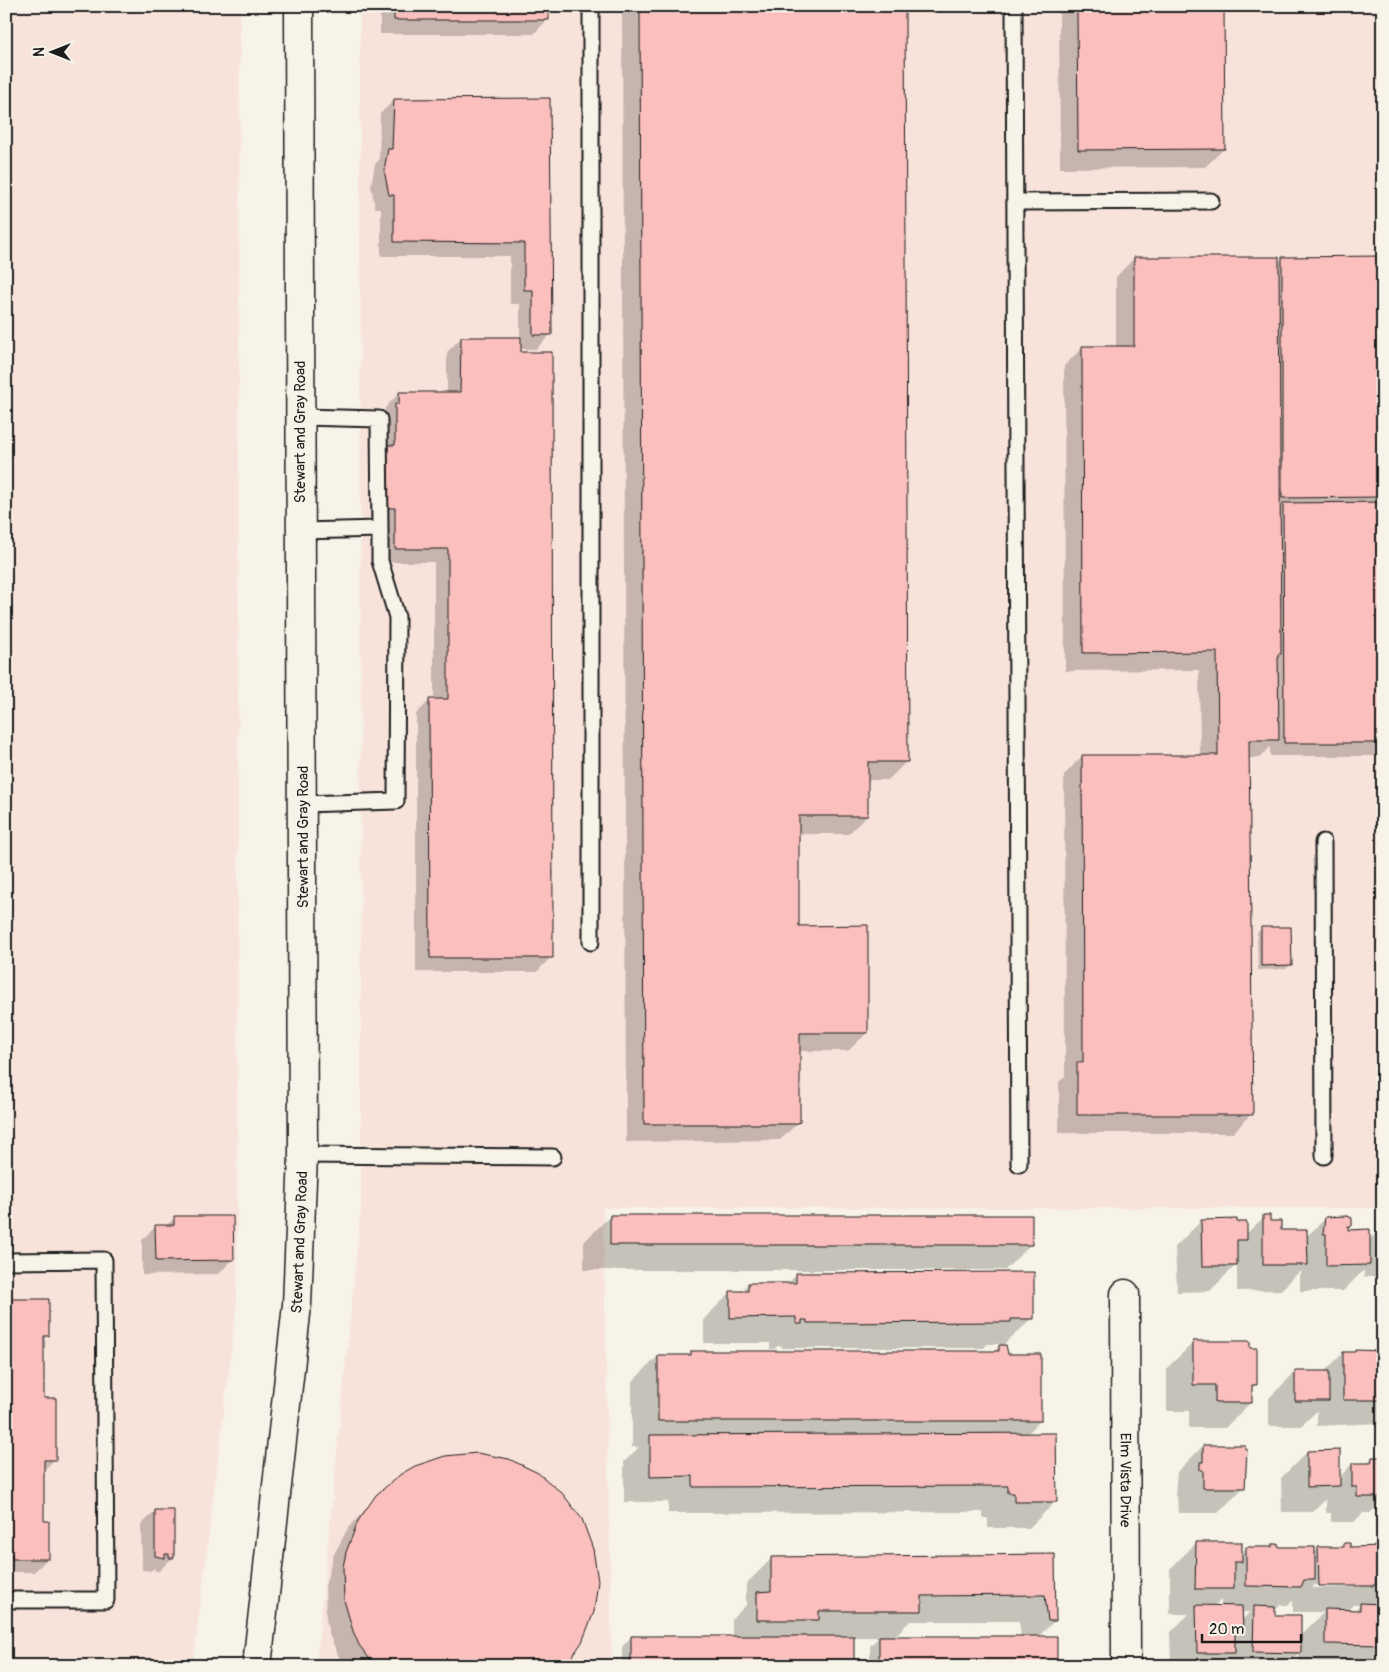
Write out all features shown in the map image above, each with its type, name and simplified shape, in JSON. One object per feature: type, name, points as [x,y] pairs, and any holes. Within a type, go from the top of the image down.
[{"type":"main road","name":"Stewart and Gray Road","points":[[257,1666],[297,1305],[303,1155],[299,6]]},
{"type":"main road","name":"Elm Vista Drive","points":[[1124,1294],[1126,1666]]},
{"type":"lane","points":[[590,6],[592,942]]},
{"type":"lane","points":[[1014,6],[1019,1164]]},
{"type":"lane","points":[[1015,202],[1211,201]]},
{"type":"lane","points":[[301,417],[379,419],[380,561],[397,617],[396,801],[303,804]]},
{"type":"lane","points":[[301,530],[380,529]]},
{"type":"lane","points":[[1323,842],[1324,1156]]},
{"type":"lane","points":[[303,1155],[553,1157]]},
{"type":"lane","points":[[6,1261],[104,1260],[106,1600],[6,1600]]},
{"type":"shaded area","points":[[6,6],[240,6],[237,1303],[193,1665],[6,1665]]},
{"type":"shaded area","points":[[360,6],[1383,6],[1383,1208],[603,1208],[612,1666],[316,1666],[361,1208]]},
{"type":"building","points":[[394,6],[549,6],[549,20],[394,20]]},
{"type":"building","points":[[640,6],[905,6],[908,762],[868,762],[868,816],[799,816],[799,926],[868,925],[868,1033],[800,1033],[800,1122],[794,1124],[644,1124]]},
{"type":"building","points":[[1077,6],[1224,6],[1225,149],[1078,150]]},
{"type":"building","points":[[550,98],[552,335],[533,335],[533,290],[524,290],[524,243],[394,242],[394,195],[389,195],[384,170],[388,149],[392,149],[394,99]]},
{"type":"building","points":[[1383,256],[1383,497],[1282,498],[1282,257]]},
{"type":"building","points":[[1134,257],[1279,257],[1281,654],[1278,654],[1279,740],[1249,740],[1253,1115],[1077,1115],[1077,1062],[1083,1062],[1082,755],[1218,755],[1217,652],[1083,653],[1082,346],[1134,346]]},
{"type":"building","points":[[461,337],[521,337],[521,352],[552,352],[553,958],[430,958],[429,699],[448,699],[448,549],[395,549],[395,508],[384,508],[384,445],[395,445],[395,404],[399,404],[399,392],[460,392]]},
{"type":"building","points":[[1383,502],[1383,743],[1284,743],[1283,503]]},
{"type":"building","points":[[1261,927],[1291,927],[1292,965],[1261,966]]},
{"type":"building","points":[[610,1215],[1032,1215],[1032,1245],[610,1245]]},
{"type":"building","points":[[1263,1215],[1270,1215],[1270,1221],[1281,1221],[1281,1230],[1307,1230],[1308,1265],[1263,1265]]},
{"type":"building","points":[[174,1216],[233,1216],[234,1260],[156,1261],[155,1225],[174,1225]]},
{"type":"building","points":[[1347,1216],[1352,1218],[1352,1226],[1348,1226],[1348,1230],[1370,1229],[1370,1265],[1326,1266],[1326,1234],[1323,1234],[1325,1217]]},
{"type":"building","points":[[1237,1219],[1237,1222],[1247,1222],[1247,1240],[1237,1240],[1237,1266],[1202,1266],[1201,1220]]},
{"type":"building","points":[[1034,1272],[1034,1319],[1011,1319],[1011,1322],[807,1323],[807,1320],[802,1320],[802,1324],[796,1324],[796,1317],[730,1318],[730,1291],[748,1291],[748,1283],[796,1283],[796,1273]]},
{"type":"building","points":[[11,1299],[49,1299],[49,1336],[44,1336],[44,1398],[56,1398],[56,1460],[44,1460],[44,1521],[49,1521],[49,1559],[12,1559],[12,1555],[6,1555],[6,1303],[11,1303]]},
{"type":"building","points":[[1193,1341],[1250,1341],[1250,1348],[1257,1348],[1257,1385],[1252,1385],[1252,1403],[1215,1403],[1215,1385],[1193,1385]]},
{"type":"building","points":[[999,1345],[1006,1345],[1008,1354],[1041,1354],[1041,1421],[658,1421],[658,1355],[691,1355],[691,1351],[999,1351]]},
{"type":"building","points":[[1355,1350],[1383,1351],[1383,1400],[1343,1400],[1343,1352],[1355,1352]]},
{"type":"building","points":[[1295,1371],[1329,1371],[1329,1401],[1295,1401]]},
{"type":"building","points":[[1056,1433],[1057,1502],[1014,1502],[1014,1493],[1008,1493],[1008,1486],[693,1487],[693,1476],[650,1477],[650,1435]]},
{"type":"building","points":[[1203,1445],[1245,1445],[1245,1449],[1247,1449],[1245,1488],[1203,1488],[1203,1470],[1200,1470],[1200,1462],[1203,1462]]},
{"type":"building","points":[[1340,1450],[1340,1486],[1307,1487],[1307,1451]]},
{"type":"building","points":[[477,1453],[509,1459],[538,1473],[562,1493],[582,1519],[593,1549],[598,1581],[594,1612],[582,1642],[566,1666],[375,1666],[359,1645],[344,1600],[343,1567],[346,1552],[358,1521],[376,1495],[401,1474],[415,1466],[445,1456]]},
{"type":"building","points":[[1372,1457],[1383,1457],[1381,1497],[1357,1497],[1357,1487],[1352,1487],[1352,1463],[1371,1463]]},
{"type":"building","points":[[155,1510],[174,1510],[174,1558],[169,1558],[169,1554],[165,1554],[165,1558],[155,1556]]},
{"type":"building","points":[[1196,1542],[1242,1542],[1242,1562],[1234,1562],[1234,1589],[1195,1589]]},
{"type":"building","points":[[1344,1543],[1350,1543],[1350,1547],[1383,1546],[1383,1579],[1376,1579],[1376,1584],[1372,1586],[1319,1586],[1318,1547],[1344,1547]]},
{"type":"building","points":[[1272,1544],[1278,1544],[1278,1547],[1315,1547],[1315,1580],[1304,1580],[1301,1587],[1246,1586],[1246,1547],[1272,1547]]},
{"type":"building","points":[[1055,1554],[1056,1621],[1048,1621],[1045,1595],[922,1596],[922,1611],[819,1611],[819,1620],[757,1620],[757,1592],[771,1591],[771,1557]]},
{"type":"building","points":[[1360,1603],[1383,1604],[1383,1645],[1325,1644],[1325,1609],[1360,1610]]},
{"type":"building","points":[[1196,1605],[1242,1606],[1243,1628],[1235,1628],[1235,1653],[1197,1653]]},
{"type":"building","points":[[1254,1606],[1275,1607],[1275,1615],[1301,1615],[1301,1653],[1253,1652]]},
{"type":"building","points":[[631,1636],[854,1636],[854,1666],[631,1666]]},
{"type":"building","points":[[879,1636],[1057,1636],[1057,1666],[879,1666]]}]
